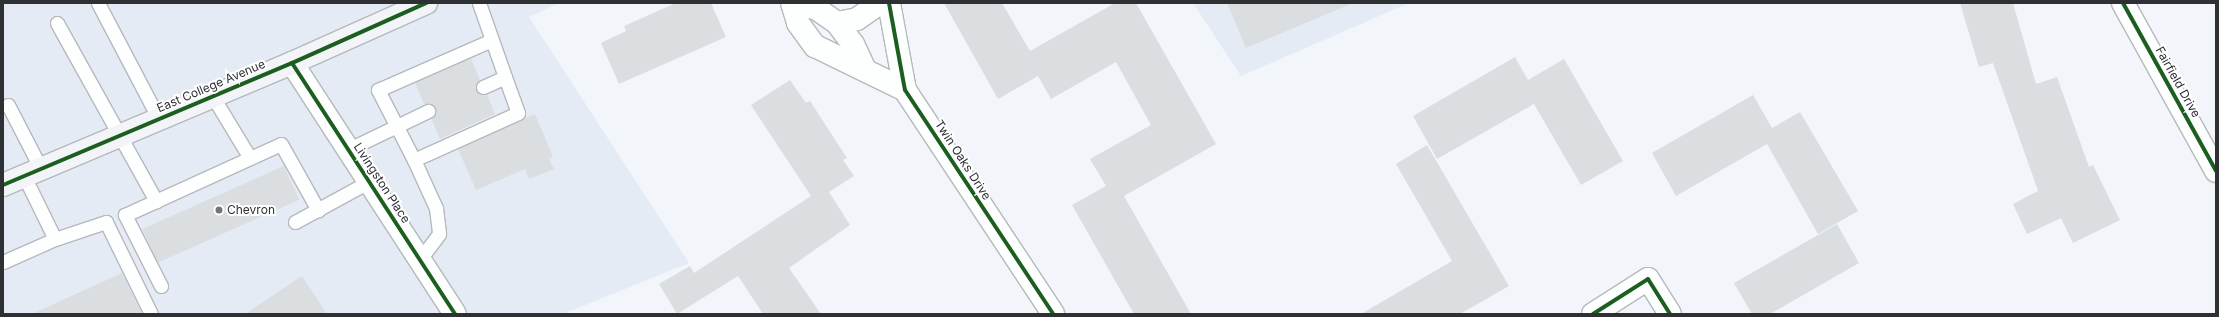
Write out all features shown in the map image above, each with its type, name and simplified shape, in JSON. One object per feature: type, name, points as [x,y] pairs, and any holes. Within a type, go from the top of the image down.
[{"type":"main road","name":"East College Avenue","points":[[3,185],[292,63],[403,7],[426,3]]},
{"type":"street","name":"Twin Oaks Drive","points":[[792,3],[798,23],[815,46],[832,56],[864,68],[905,90]]},
{"type":"street","points":[[795,3],[817,9],[837,23],[853,44],[864,68]]},
{"type":"street","points":[[837,23],[857,19],[880,3]]},
{"type":"street","name":"Twin Oaks Drive","points":[[889,3],[905,90],[1053,314]]},
{"type":"street","name":"Fairfield Drive","points":[[2123,3],[2216,171]]},
{"type":"street","name":"Livingston Place","points":[[292,63],[456,314]]},
{"type":"street","points":[[1593,314],[1648,279],[1670,314]]},
{"type":"lane","points":[[98,3],[159,119]]},
{"type":"lane","points":[[414,160],[518,113],[479,3]]},
{"type":"lane","points":[[57,23],[156,201]]},
{"type":"lane","points":[[420,259],[439,234],[436,208],[414,160],[378,90],[492,40]]},
{"type":"lane","points":[[483,87],[505,77]]},
{"type":"lane","points":[[213,97],[250,158]]},
{"type":"lane","points":[[8,105],[33,172],[54,239]]},
{"type":"lane","points":[[349,149],[428,111]]},
{"type":"lane","points":[[161,286],[125,215],[282,144],[318,210]]},
{"type":"lane","points":[[295,222],[370,181]]},
{"type":"lane","points":[[3,262],[54,239],[106,222],[151,314]]},
{"type":"shaded area","points":[[3,3],[559,3],[529,17],[689,263],[563,314],[3,314]]},
{"type":"shaded area","points":[[1193,3],[1409,3],[1241,76]]},
{"type":"building","points":[[676,3],[711,3],[726,37],[619,84],[601,43],[626,31],[624,26]]},
{"type":"building","points":[[944,3],[1002,3],[1030,51],[1115,3],[1136,3],[1216,144],[1124,196],[1191,314],[1134,314],[1072,205],[1106,186],[1090,159],[1151,125],[1116,62],[1051,99],[1038,76],[998,99]]},
{"type":"building","points":[[1227,3],[1353,3],[1246,48]]},
{"type":"building","points":[[1960,3],[2013,3],[2036,84],[2057,77],[2089,167],[2093,165],[2120,220],[2073,243],[2061,218],[2027,234],[2013,204],[2038,191],[1993,63],[1979,67]]},
{"type":"building","points":[[1515,57],[1528,80],[1564,59],[1623,161],[1581,185],[1534,104],[1437,159],[1413,116]]},
{"type":"building","points":[[471,58],[480,80],[476,90],[487,94],[495,114],[440,139],[431,118],[435,108],[424,104],[415,83]]},
{"type":"building","points":[[790,80],[806,103],[810,101],[847,158],[843,160],[854,176],[829,192],[850,225],[789,268],[821,314],[763,314],[738,276],[677,314],[659,284],[690,266],[694,273],[811,196],[751,105]]},
{"type":"building","points":[[1753,95],[1772,128],[1800,112],[1858,211],[1818,234],[1767,144],[1676,196],[1652,153]]},
{"type":"building","points":[[535,114],[553,157],[549,159],[554,169],[529,179],[525,169],[476,190],[458,149]]},
{"type":"building","points":[[1427,145],[1509,286],[1460,314],[1361,314],[1452,261],[1396,164]]},
{"type":"building","points":[[284,166],[299,200],[157,263],[142,229]]},
{"type":"building","points":[[1837,224],[1859,263],[1770,314],[1752,314],[1734,283]]},
{"type":"building","points":[[122,273],[142,314],[32,314]]},
{"type":"building","points":[[302,276],[327,314],[245,314]]},
{"type":"cycle path","points":[[3,185],[292,63],[426,3]]},
{"type":"cycle path","points":[[889,3],[905,90],[1053,314]]},
{"type":"cycle path","points":[[2123,3],[2216,171]]},
{"type":"cycle path","points":[[292,63],[455,314]]},
{"type":"cycle path","points":[[1593,314],[1648,279],[1670,314]]},
{"type":"place","name":"Chevron","points":[[219,210]]}]
